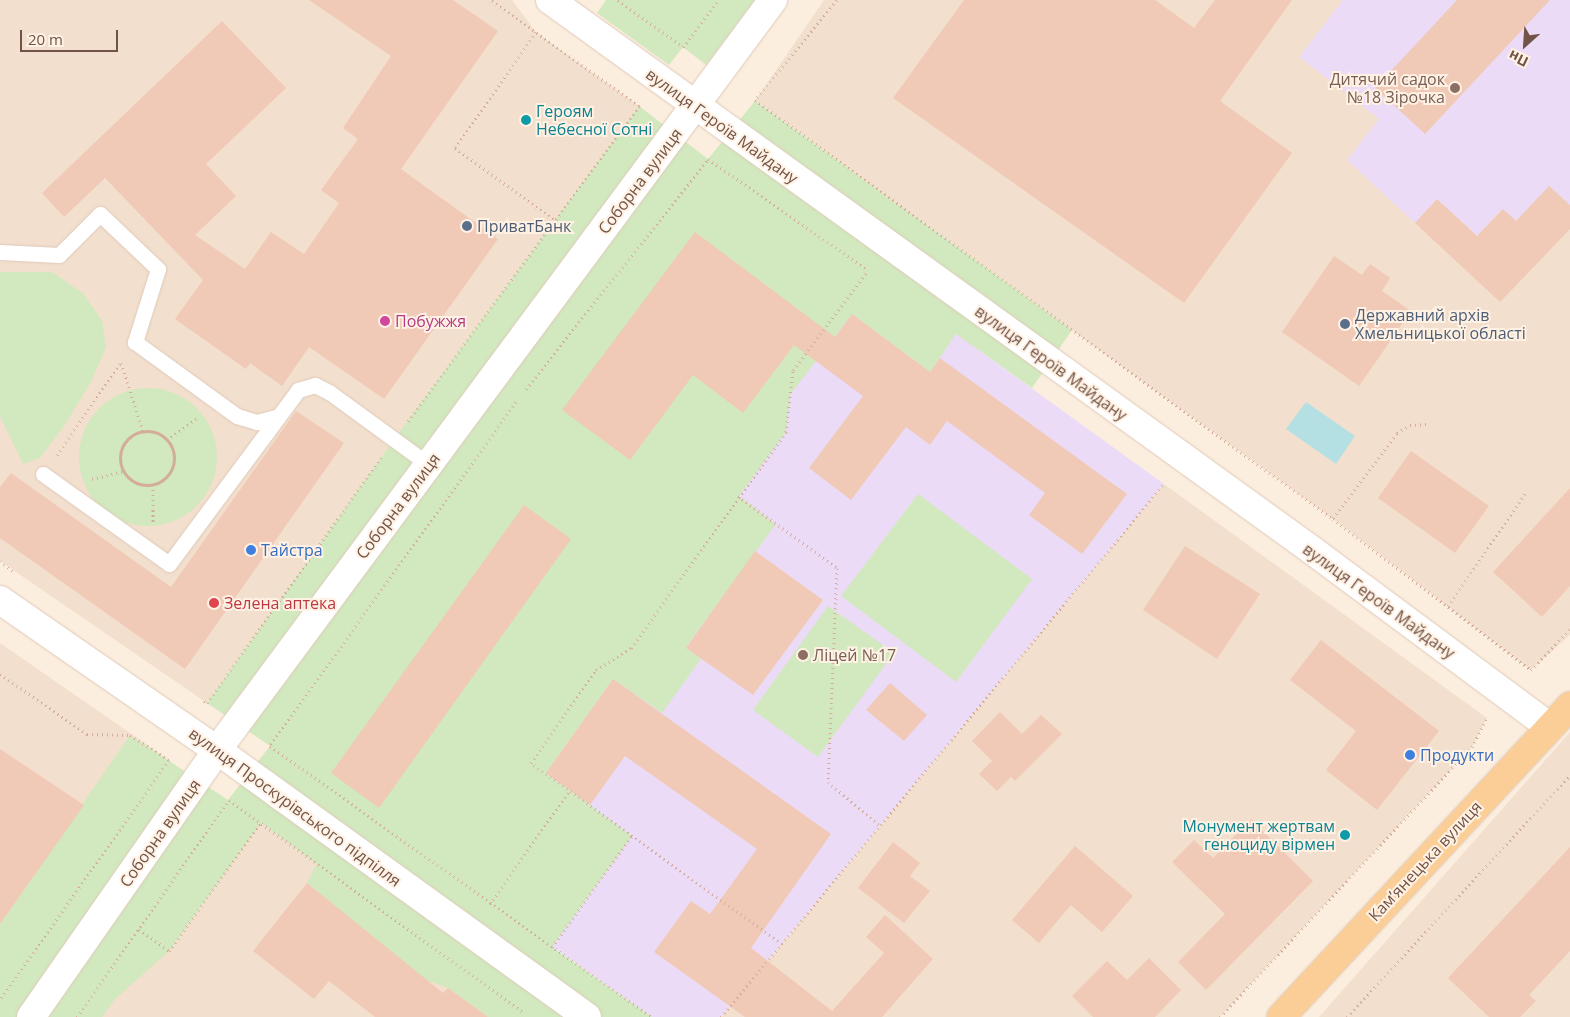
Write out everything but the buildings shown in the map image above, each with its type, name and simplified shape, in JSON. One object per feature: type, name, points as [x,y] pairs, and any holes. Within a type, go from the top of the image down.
[{"type":"main road","name":"Камʼянецька вулиця","points":[[1281,1017],[1570,706]]},
{"type":"street","name":"вулиця Героїв Майдану","points":[[550,0],[1297,540],[1550,727]]},
{"type":"street","name":"Соборна вулиця","points":[[31,1017],[217,750],[773,0]]},
{"type":"street","name":"вулиця Проскурівського підпілля","points":[[0,600],[217,750],[587,1017]]},
{"type":"lane","points":[[0,252],[59,255],[100,214],[158,270],[135,342],[237,416],[257,422],[276,417]]},
{"type":"lane","points":[[43,474],[169,564],[276,417],[298,390],[315,385],[429,465]]},
{"type":"path","points":[[207,703],[394,439],[639,106],[491,0]]},
{"type":"path","points":[[618,0],[683,47],[718,0]]},
{"type":"path","points":[[837,0],[755,100],[1333,519],[1531,670],[1570,629]]},
{"type":"path","points":[[536,32],[455,148],[555,220]]},
{"type":"path","points":[[524,391],[708,159],[876,276]]},
{"type":"path","points":[[782,944],[531,763],[596,670],[631,648],[738,496],[786,432],[793,370],[868,270]]},
{"type":"path","points":[[43,474],[135,342]]},
{"type":"path","points":[[121,362],[143,431]]},
{"type":"path","points":[[518,398],[270,746],[490,904],[652,1017]]},
{"type":"path","points":[[167,440],[219,403]]},
{"type":"path","points":[[1333,519],[1397,433],[1410,426],[1428,424]]},
{"type":"path","points":[[143,431],[160,434],[172,448],[173,466],[168,475],[153,485],[144,485],[128,478],[120,463],[122,445],[134,434],[143,431]]},
{"type":"path","points":[[1156,478],[1172,490]]},
{"type":"path","points":[[721,1017],[1164,484]]},
{"type":"path","points":[[153,485],[153,552]]},
{"type":"path","points":[[1448,606],[1525,494]]},
{"type":"path","points":[[738,496],[837,568],[828,782],[880,826]]},
{"type":"path","points":[[0,674],[87,734],[130,735],[169,760],[0,1000]]},
{"type":"path","points":[[1220,1017],[1472,747],[1487,718],[1479,712]]},
{"type":"path","points":[[1347,1017],[1570,775]]},
{"type":"path","points":[[490,904],[570,791]]},
{"type":"path","points":[[78,1017],[228,800],[524,1012]]},
{"type":"path","points":[[139,929],[170,951],[261,823]]},
{"type":"path","points":[[552,947],[632,836]]},
{"type":"shaded area","points":[[0,0],[512,0],[536,32],[639,106],[394,439],[207,703],[0,561]]},
{"type":"shaded area","points":[[824,0],[1570,0],[1570,635],[1531,670],[1333,519],[755,101]]},
{"type":"shaded area","name":"Дитячий садок №18 Зірочка","points":[[1343,0],[1570,0],[1570,205],[1549,186],[1516,221],[1502,209],[1477,236],[1437,199],[1415,223],[1347,160],[1379,119],[1299,57]]},
{"type":"shaded area","name":"Ліцей №17","points":[[868,270],[1164,484],[721,1017],[652,1017],[432,862]]},
{"type":"shaded area","points":[[1164,484],[1487,718],[1472,747],[1220,1017],[721,1017]]},
{"type":"shaded area","points":[[0,643],[169,760],[0,999]]},
{"type":"shaded area","points":[[1570,732],[1570,1017],[1319,1017],[1563,740]]},
{"type":"shaded area","points":[[229,800],[452,962],[531,1017],[78,1017]]},
{"type":"green space","points":[[606,0],[755,0],[706,65],[683,47],[669,65],[597,13]]},
{"type":"green space","points":[[755,101],[1072,330],[1032,388],[956,334],[930,372],[852,314],[790,395],[786,432],[739,496],[776,524],[686,647],[701,659],[662,713],[613,679],[546,773],[632,836],[552,947],[652,1017],[488,1017],[448,988],[426,980],[307,883],[316,864],[261,823],[169,951],[114,1000],[102,1017],[0,1017],[0,924],[130,735],[228,800],[270,746],[207,703],[394,439],[639,106],[708,159]]},
{"type":"green space","points":[[0,272],[52,272],[84,294],[102,321],[106,347],[91,382],[64,426],[40,458],[23,464],[0,416]]},
{"type":"green space","points":[[148,388],[174,393],[197,408],[212,431],[217,457],[212,483],[197,506],[174,521],[148,526],[122,521],[99,506],[84,483],[79,457],[84,431],[99,408],[122,393]]},
{"type":"green space","points":[[918,494],[1032,579],[956,682],[841,596]]},
{"type":"green space","points":[[828,606],[894,653],[818,757],[753,710]]},
{"type":"water","points":[[1306,402],[1355,436],[1336,464],[1286,429]]},
{"type":"place","name":"Дитячий садок №18 Зірочка","points":[[1455,88]]},
{"type":"place","name":"Героям Небесної Сотні","points":[[526,120]]},
{"type":"place","name":"ПриватБанк","points":[[467,226]]},
{"type":"place","name":"Побужжя","points":[[385,321]]},
{"type":"place","name":"Державний архів Хмельницької області","points":[[1345,324]]},
{"type":"place","name":"Тайстра","points":[[251,550]]},
{"type":"place","name":"Зелена аптека","points":[[214,603]]},
{"type":"place","name":"Ліцей №17","points":[[803,655]]},
{"type":"place","name":"Продукти","points":[[1410,755]]},
{"type":"place","name":"Монумент жертвам геноциду вірмен","points":[[1345,835]]}]
